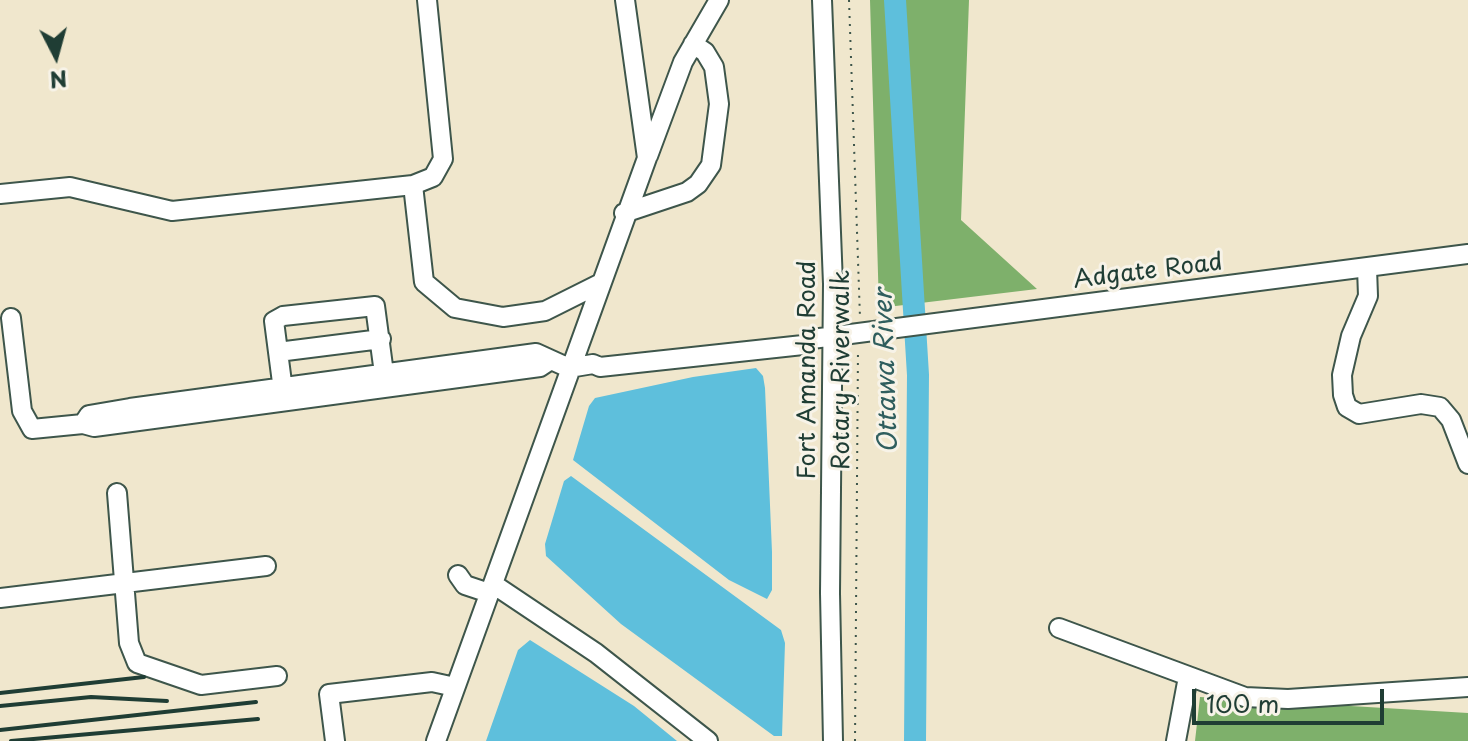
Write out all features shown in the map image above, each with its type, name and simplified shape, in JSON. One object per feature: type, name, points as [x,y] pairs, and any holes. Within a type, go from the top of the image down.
[{"type":"street","points":[[0,194],[70,187],[172,211],[413,185],[433,177],[443,159],[427,0]]},
{"type":"street","points":[[625,0],[647,158]]},
{"type":"street","points":[[436,741],[624,213],[683,62],[719,0]]},
{"type":"street","name":"Fort Amanda Road","points":[[822,0],[834,337],[830,593],[833,741]]},
{"type":"street","points":[[624,213],[687,192],[698,184],[711,165],[719,104],[714,67],[705,52],[693,44]]},
{"type":"street","points":[[413,185],[424,282],[455,308],[503,317],[545,311],[599,284]]},
{"type":"street","name":"Adgate Road","points":[[569,368],[803,345],[812,339],[1468,254]]},
{"type":"street","points":[[1367,268],[1368,296],[1351,336],[1342,375],[1347,407],[1359,414],[1421,404],[1440,407],[1451,420],[1468,464]]},
{"type":"street","points":[[283,394],[274,321],[283,316],[375,306],[385,380]]},
{"type":"street","points":[[11,318],[25,421],[32,429],[83,424],[94,427],[283,394],[385,380],[540,367],[549,361],[569,368]]},
{"type":"street","points":[[278,352],[381,339]]},
{"type":"street","points":[[117,493],[129,643],[137,663],[201,685],[277,676]]},
{"type":"street","points":[[0,598],[266,566]]},
{"type":"street","points":[[458,575],[465,585],[491,589],[596,653],[708,741]]},
{"type":"street","points":[[1059,628],[1233,693],[1264,699],[1468,687]]},
{"type":"street","points":[[1176,741],[1188,677]]},
{"type":"street","points":[[335,741],[329,694],[432,682],[455,687]]},
{"type":"path","name":"Rotary Riverwalk","points":[[849,0],[861,315],[858,334],[855,741]]},
{"type":"green space","points":[[870,0],[969,0],[961,220],[1037,289],[879,308]]},
{"type":"green space","points":[[1200,697],[1468,713],[1468,741],[1195,741]]},
{"type":"water","points":[[756,368],[763,376],[765,388],[772,552],[772,590],[767,599],[729,580],[573,460],[589,406],[595,398],[693,377]]},
{"type":"water","points":[[571,476],[781,630],[785,643],[782,736],[774,736],[621,624],[546,556],[545,544],[564,481]]},
{"type":"water","points":[[530,640],[634,706],[677,741],[486,741],[518,650]]},
{"type":"waterway","name":"Ottawa River","points":[[895,0],[918,375],[915,741]]},
{"type":"railway","points":[[0,693],[144,677]]},
{"type":"railway","points":[[0,706],[91,697],[167,701]]},
{"type":"railway","points":[[0,730],[256,702]]},
{"type":"railway","points":[[11,741],[258,719]]}]
